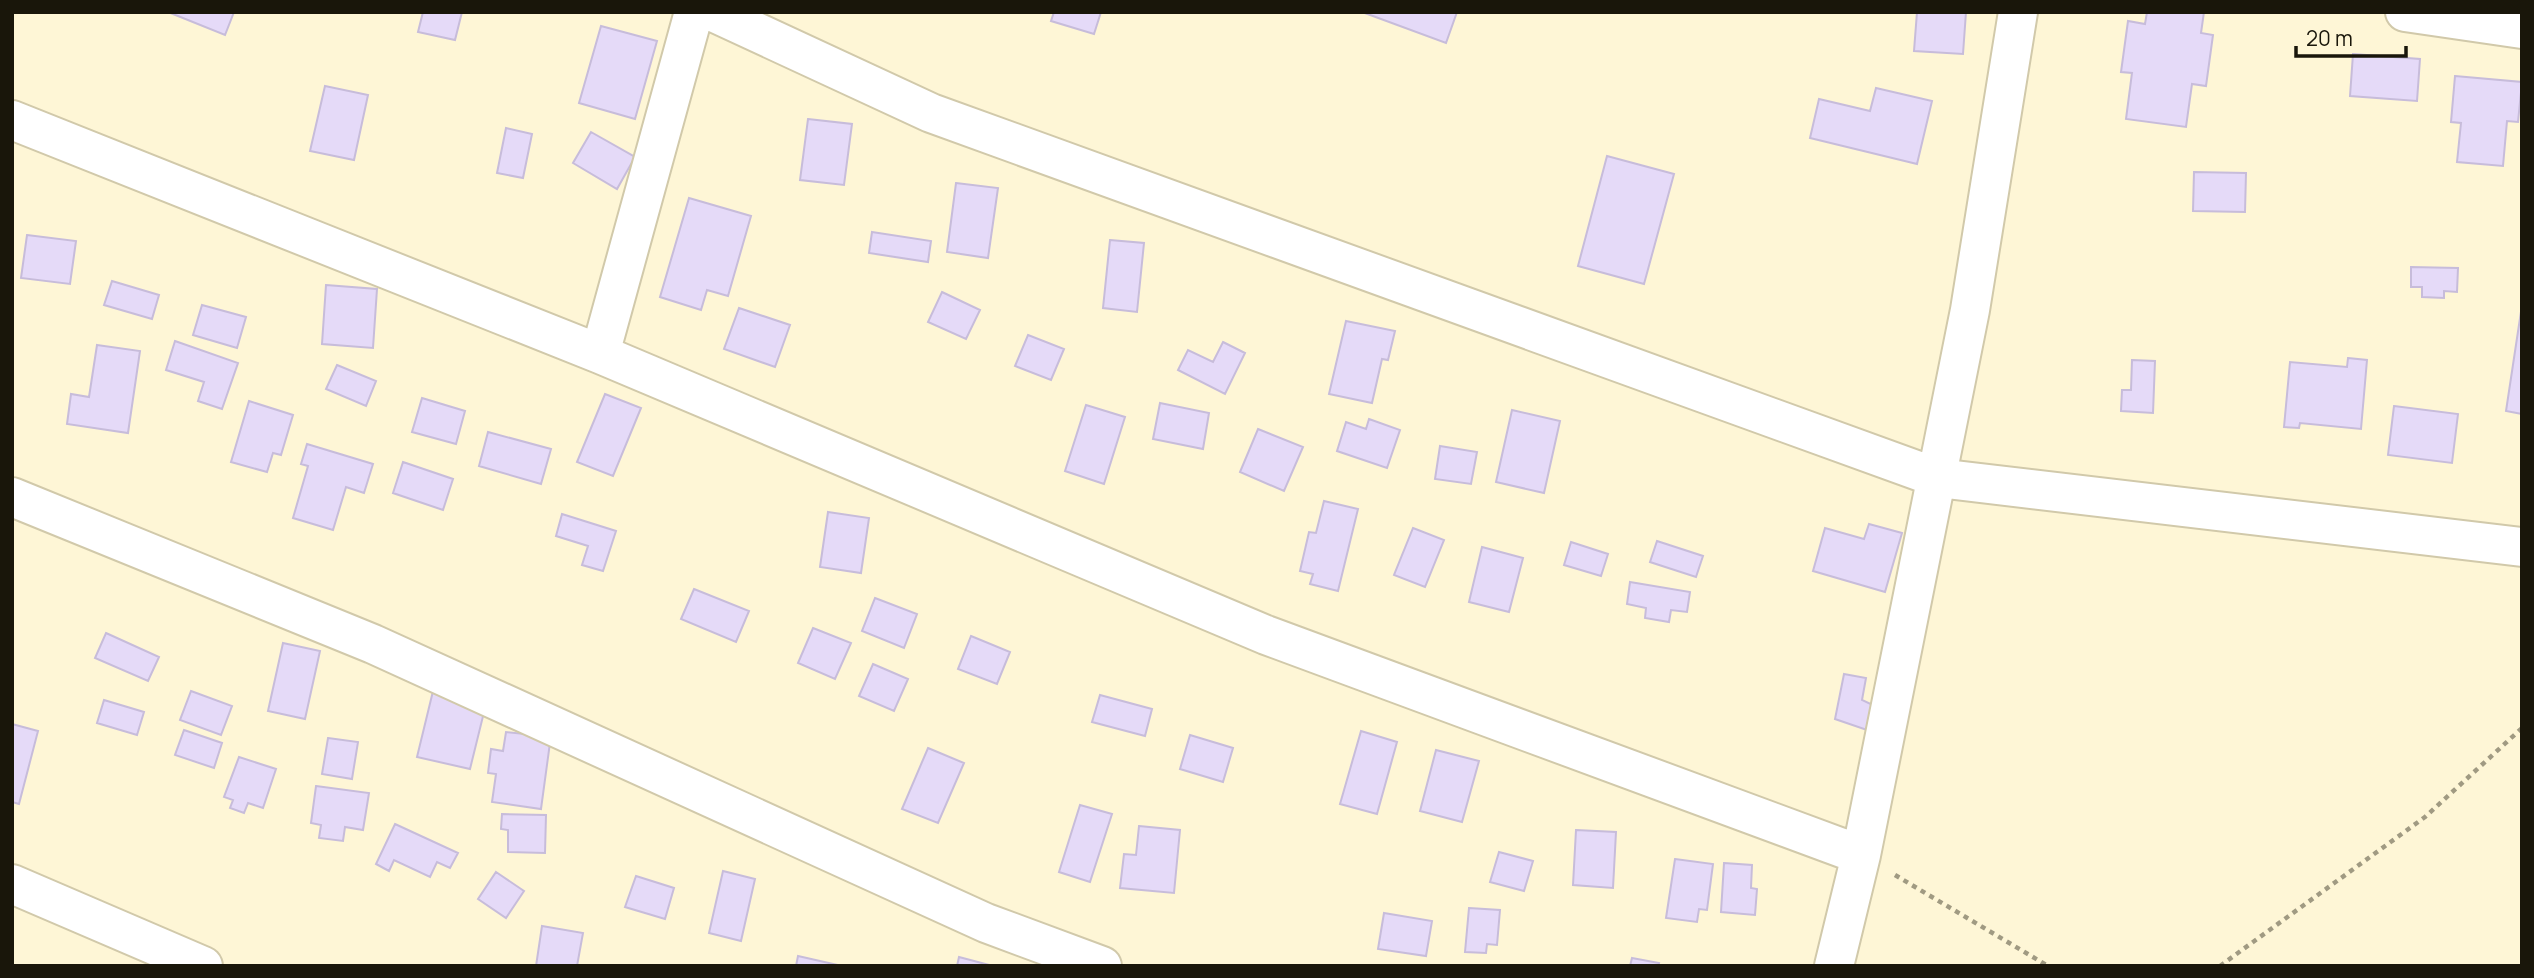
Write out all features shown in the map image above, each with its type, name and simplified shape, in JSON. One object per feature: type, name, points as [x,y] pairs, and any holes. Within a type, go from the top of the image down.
[{"type":"street","points":[[600,354],[694,12]]},
{"type":"street","points":[[713,12],[931,113],[1938,478],[2522,547]]},
{"type":"street","points":[[1833,966],[1861,855],[1938,478],[1970,310],[2018,12]]},
{"type":"street","points":[[2405,12],[2522,29]]},
{"type":"street","points":[[12,120],[600,354],[1266,635],[1861,855]]},
{"type":"street","points":[[12,497],[373,644],[986,923],[1102,966]]},
{"type":"street","points":[[12,884],[203,966]]},
{"type":"path","points":[[2220,966],[2425,817],[2522,728]]},
{"type":"path","points":[[1861,855],[2048,966]]},
{"type":"building","points":[[168,12],[234,12],[225,35]]},
{"type":"building","points":[[423,12],[462,12],[455,40],[418,32]]},
{"type":"building","points":[[1054,12],[1101,12],[1094,34],[1051,21]]},
{"type":"building","points":[[1362,12],[1457,12],[1446,43]]},
{"type":"building","points":[[1917,12],[1966,12],[1963,54],[1914,51]]},
{"type":"building","points":[[2147,12],[2204,12],[2201,33],[2213,35],[2206,86],[2192,84],[2186,127],[2126,119],[2132,73],[2121,72],[2128,21],[2145,24]]},
{"type":"building","points":[[601,26],[657,41],[635,119],[579,103]]},
{"type":"building","points":[[2353,54],[2420,59],[2417,101],[2350,96]]},
{"type":"building","points":[[2455,76],[2522,82],[2518,122],[2507,121],[2503,166],[2457,162],[2461,123],[2451,122]]},
{"type":"building","points":[[325,86],[368,95],[354,160],[310,151]]},
{"type":"building","points":[[1876,88],[1932,101],[1917,164],[1810,138],[1819,99],[1870,111]]},
{"type":"building","points":[[808,119],[852,124],[844,185],[800,180]]},
{"type":"building","points":[[506,128],[532,134],[523,178],[497,173]]},
{"type":"building","points":[[591,132],[635,157],[617,189],[573,163]]},
{"type":"building","points":[[1607,156],[1674,174],[1644,284],[1578,266]]},
{"type":"building","points":[[2194,172],[2246,173],[2245,212],[2193,211]]},
{"type":"building","points":[[956,183],[998,188],[988,258],[947,252]]},
{"type":"building","points":[[689,198],[751,216],[728,296],[707,290],[701,310],[660,297]]},
{"type":"building","points":[[872,232],[931,241],[928,262],[869,253]]},
{"type":"building","points":[[27,235],[76,241],[70,284],[21,278]]},
{"type":"building","points":[[1110,240],[1144,243],[1137,312],[1103,308]]},
{"type":"building","points":[[2411,267],[2458,268],[2457,292],[2444,291],[2444,298],[2422,297],[2422,287],[2411,287]]},
{"type":"building","points":[[112,281],[159,295],[152,319],[104,305]]},
{"type":"building","points":[[326,285],[377,289],[373,348],[322,344]]},
{"type":"building","points":[[942,292],[980,310],[966,339],[928,322]]},
{"type":"building","points":[[202,305],[246,317],[237,348],[193,335]]},
{"type":"building","points":[[2522,305],[2522,414],[2506,411]]},
{"type":"building","points":[[739,308],[790,325],[775,367],[724,349]]},
{"type":"building","points":[[1346,321],[1395,331],[1388,360],[1382,359],[1372,403],[1329,394]]},
{"type":"building","points":[[1028,335],[1064,349],[1051,380],[1015,366]]},
{"type":"building","points":[[175,341],[238,363],[222,409],[198,401],[204,382],[166,370]]},
{"type":"building","points":[[1223,342],[1245,353],[1225,394],[1178,370],[1188,350],[1213,362]]},
{"type":"building","points":[[97,345],[140,351],[128,433],[67,424],[71,394],[89,397]]},
{"type":"building","points":[[2348,358],[2367,360],[2361,429],[2300,423],[2299,428],[2284,427],[2290,362],[2347,367]]},
{"type":"building","points":[[2132,360],[2155,361],[2153,413],[2121,411],[2122,390],[2131,390]]},
{"type":"building","points":[[337,365],[376,381],[366,406],[326,389]]},
{"type":"building","points":[[605,394],[641,408],[613,476],[577,462]]},
{"type":"building","points":[[422,398],[465,411],[456,444],[412,432]]},
{"type":"building","points":[[249,401],[293,415],[281,455],[273,453],[267,472],[231,462]]},
{"type":"building","points":[[1160,403],[1209,413],[1203,449],[1153,439]]},
{"type":"building","points":[[1086,405],[1125,417],[1104,484],[1065,471]]},
{"type":"building","points":[[2394,406],[2458,414],[2452,463],[2388,455]]},
{"type":"building","points":[[1512,410],[1560,421],[1544,493],[1496,482]]},
{"type":"building","points":[[1369,419],[1400,430],[1387,468],[1337,451],[1346,422],[1366,429]]},
{"type":"building","points":[[1258,429],[1303,447],[1284,491],[1240,472]]},
{"type":"building","points":[[488,432],[551,449],[541,484],[479,466]]},
{"type":"building","points":[[307,444],[373,464],[364,493],[346,487],[333,530],[293,518],[308,466],[301,464]]},
{"type":"building","points":[[1440,446],[1477,452],[1471,484],[1435,479]]},
{"type":"building","points":[[403,462],[453,479],[443,510],[393,493]]},
{"type":"building","points":[[1324,501],[1358,509],[1338,591],[1310,584],[1313,574],[1300,571],[1309,532],[1316,533]]},
{"type":"building","points":[[828,512],[869,518],[861,573],[820,567]]},
{"type":"building","points":[[562,514],[616,531],[603,571],[582,565],[588,546],[556,536]]},
{"type":"building","points":[[1869,524],[1902,533],[1885,592],[1813,571],[1825,528],[1864,539]]},
{"type":"building","points":[[1413,528],[1444,540],[1425,587],[1394,575]]},
{"type":"building","points":[[1657,541],[1703,556],[1696,577],[1650,562]]},
{"type":"building","points":[[1571,542],[1608,554],[1601,576],[1564,565]]},
{"type":"building","points":[[1482,547],[1523,558],[1509,612],[1469,602]]},
{"type":"building","points":[[1630,582],[1690,592],[1687,612],[1671,610],[1669,622],[1645,618],[1646,608],[1627,604]]},
{"type":"building","points":[[694,589],[749,611],[736,642],[681,619]]},
{"type":"building","points":[[875,598],[917,614],[904,648],[862,631]]},
{"type":"building","points":[[813,628],[851,643],[835,679],[798,663]]},
{"type":"building","points":[[106,633],[159,657],[148,681],[95,658]]},
{"type":"building","points":[[971,636],[1010,652],[997,684],[958,669]]},
{"type":"building","points":[[283,643],[320,651],[305,719],[268,711]]},
{"type":"building","points":[[873,664],[908,679],[894,711],[859,696]]},
{"type":"building","points":[[1844,674],[1866,678],[1862,700],[1877,707],[1867,730],[1835,719]]},
{"type":"building","points":[[434,687],[487,700],[470,769],[417,757]]},
{"type":"building","points":[[191,691],[232,706],[221,735],[180,720]]},
{"type":"building","points":[[1100,695],[1152,709],[1145,736],[1092,722]]},
{"type":"building","points":[[104,700],[144,712],[137,735],[97,723]]},
{"type":"building","points":[[12,724],[38,731],[19,804],[12,802]]},
{"type":"building","points":[[526,724],[552,728],[541,809],[492,802],[496,774],[488,773],[491,749],[503,751],[506,732],[524,734]]},
{"type":"building","points":[[184,730],[222,743],[214,768],[175,755]]},
{"type":"building","points":[[1361,731],[1397,742],[1377,814],[1340,804]]},
{"type":"building","points":[[1190,735],[1233,748],[1223,782],[1180,769]]},
{"type":"building","points":[[328,738],[358,742],[352,779],[322,774]]},
{"type":"building","points":[[928,748],[964,763],[938,823],[902,809]]},
{"type":"building","points":[[1436,750],[1479,761],[1462,822],[1420,811]]},
{"type":"building","points":[[239,757],[276,769],[263,808],[248,803],[244,813],[230,808],[233,800],[224,797]]},
{"type":"building","points":[[316,786],[369,793],[363,830],[345,827],[343,841],[319,838],[321,825],[311,823]]},
{"type":"building","points":[[1080,805],[1112,814],[1090,882],[1059,872]]},
{"type":"building","points":[[502,814],[546,815],[545,853],[508,852],[508,830],[501,829]]},
{"type":"building","points":[[395,824],[458,853],[450,868],[437,862],[430,877],[394,860],[389,871],[376,864]]},
{"type":"building","points":[[1139,826],[1180,830],[1174,893],[1120,888],[1124,854],[1136,855]]},
{"type":"building","points":[[1576,830],[1616,832],[1613,888],[1573,885]]},
{"type":"building","points":[[1499,852],[1533,861],[1524,891],[1490,882]]},
{"type":"building","points":[[1675,859],[1713,864],[1707,910],[1699,909],[1697,922],[1666,918]]},
{"type":"building","points":[[1724,863],[1752,865],[1751,888],[1757,889],[1755,915],[1721,912]]},
{"type":"building","points":[[723,871],[755,879],[741,941],[709,933]]},
{"type":"building","points":[[496,872],[524,891],[506,918],[478,899]]},
{"type":"building","points":[[636,876],[674,888],[665,919],[625,907]]},
{"type":"building","points":[[1469,908],[1500,910],[1497,945],[1487,944],[1486,953],[1465,952]]},
{"type":"building","points":[[1384,913],[1432,921],[1426,956],[1378,949]]},
{"type":"building","points":[[542,926],[583,933],[577,966],[536,966]]},
{"type":"building","points":[[798,956],[842,966],[796,966]]},
{"type":"building","points":[[959,957],[993,966],[957,966]]},
{"type":"building","points":[[1632,958],[1659,963],[1658,966],[1630,966]]}]
